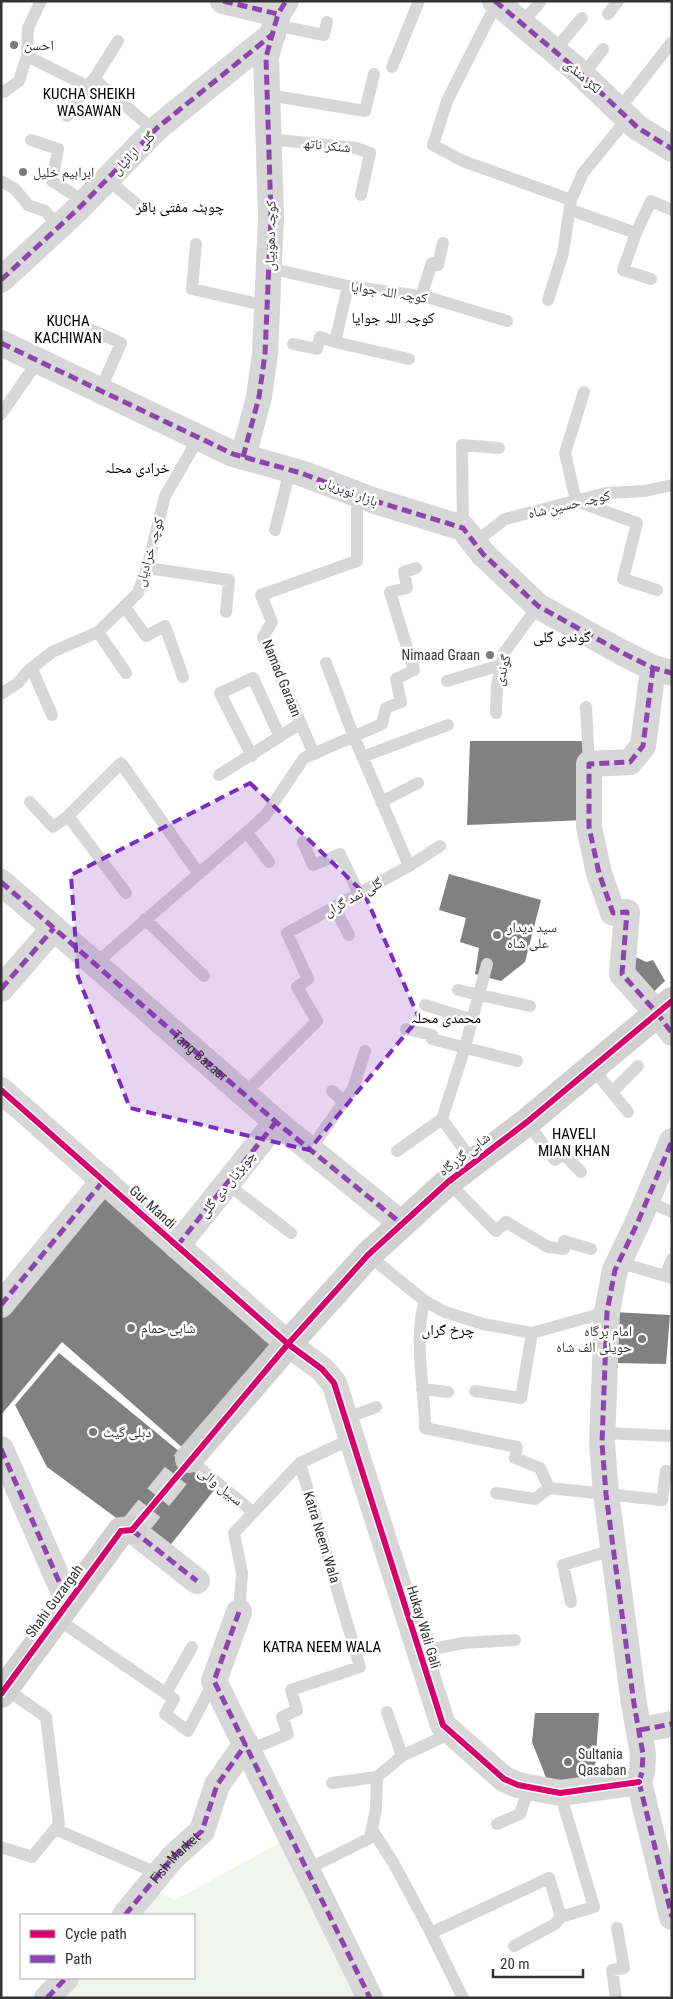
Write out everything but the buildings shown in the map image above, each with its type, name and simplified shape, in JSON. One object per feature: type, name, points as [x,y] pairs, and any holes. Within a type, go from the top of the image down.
[{"type":"street","points":[[223,1],[278,18]]},
{"type":"street","name":"لکڑ منڈی","points":[[496,2],[583,75],[623,113],[672,149]]},
{"type":"street","name":"کوچہ دھوبیاں","points":[[243,457],[259,397],[265,354],[271,217],[266,58],[278,18]]},
{"type":"street","name":"گلی ارائیاں","points":[[1,280],[85,202],[155,130],[278,18]]},
{"type":"street","name":"بازار نوہریاں","points":[[1,343],[198,439],[243,457],[290,470],[469,535],[538,606],[662,670]]},
{"type":"street","points":[[662,670],[643,746],[630,762],[589,764],[589,827],[599,873],[613,913],[627,912],[622,974],[667,1015]]},
{"type":"street","name":"Tang Bazaar","points":[[1,882],[276,1122],[402,1224]]},
{"type":"street","points":[[1,989],[54,928]]},
{"type":"street","name":"شاہی گزرگاہ","points":[[288,1344],[368,1255],[448,1182],[593,1069],[667,1015]]},
{"type":"street","name":"Gur Mandi","points":[[1,1090],[288,1344]]},
{"type":"street","name":"چوہڑیاں دی گلی","points":[[177,1246],[276,1122]]},
{"type":"street","points":[[672,1140],[646,1202],[614,1270],[607,1312],[602,1433],[612,1550],[634,1704],[640,1730],[642,1772],[639,1782],[668,1886],[672,1917]]},
{"type":"street","points":[[3,1298],[104,1180]]},
{"type":"street","points":[[189,1459],[288,1344]]},
{"type":"street","name":"Hukay Wali Gali","points":[[288,1344],[322,1369],[334,1383],[350,1428],[418,1652],[443,1725],[504,1779],[529,1787],[560,1793],[639,1782]]},
{"type":"street","points":[[1,1449],[62,1610]]},
{"type":"street","name":"Shahi Guzargah","points":[[3,1692],[121,1530],[132,1530]]},
{"type":"street","points":[[132,1530],[197,1581]]},
{"type":"street","points":[[239,1612],[214,1681],[370,1998]]},
{"type":"street","points":[[640,1730],[672,1724]]},
{"type":"street","name":"Fish Market","points":[[125,1914],[173,1857],[202,1831],[217,1785],[247,1747]]},
{"type":"street","points":[[47,1998],[65,1979]]},
{"type":"lane","points":[[1,91],[4,92],[19,81],[27,56],[28,28],[41,1]]},
{"type":"lane","points":[[392,67],[419,1]]},
{"type":"lane","points":[[522,23],[541,1]]},
{"type":"lane","points":[[608,14],[618,1]]},
{"type":"lane","points":[[496,2],[446,101],[433,145],[463,162],[636,233]]},
{"type":"lane","points":[[278,18],[324,35],[327,22]]},
{"type":"lane","points":[[554,50],[582,18]]},
{"type":"lane","points":[[68,116],[118,41]]},
{"type":"lane","points":[[548,300],[563,253],[571,205],[583,173],[672,42]]},
{"type":"lane","points":[[583,75],[604,49]]},
{"type":"lane","points":[[27,56],[90,83],[155,130]]},
{"type":"lane","points":[[268,96],[365,111],[374,74]]},
{"type":"lane","name":"شنکر ناتھ","points":[[270,139],[356,148],[370,153],[361,195]]},
{"type":"lane","points":[[31,140],[58,149],[52,181],[85,202]]},
{"type":"lane","points":[[107,179],[138,205]]},
{"type":"lane","points":[[1,181],[15,190],[28,205],[45,211],[59,226]]},
{"type":"lane","points":[[651,279],[624,270],[636,233],[651,201],[672,210]]},
{"type":"lane","points":[[421,296],[432,262],[438,264],[443,243]]},
{"type":"lane","points":[[196,244],[192,289],[268,306]]},
{"type":"lane","name":"کوچہ اللہ جوایا","points":[[269,268],[348,286],[421,296],[507,321]]},
{"type":"lane","points":[[335,342],[348,286]]},
{"type":"lane","points":[[92,330],[121,343],[100,391]]},
{"type":"lane","points":[[292,344],[317,349],[320,337],[409,358]]},
{"type":"lane","points":[[1,414],[38,361]]},
{"type":"lane","points":[[584,392],[565,453],[576,501],[637,523],[623,579],[657,590]]},
{"type":"lane","name":"کوچہ خرادیاں","points":[[1,694],[18,683],[52,652],[98,632],[138,593],[165,496],[198,439]]},
{"type":"lane","points":[[469,535],[462,445],[499,448]]},
{"type":"lane","points":[[275,530],[290,470]]},
{"type":"lane","name":"کوچہ حسین شاہ","points":[[469,535],[505,519],[606,493],[645,491],[672,485]]},
{"type":"lane","name":"Namad Garaan","points":[[314,754],[263,637],[272,622],[260,595],[357,562],[356,493]]},
{"type":"lane","points":[[146,568],[229,580],[226,612]]},
{"type":"lane","points":[[95,964],[265,816],[304,758],[382,724],[386,708],[401,702],[396,679],[414,670],[390,592],[407,588],[404,572],[416,568]]},
{"type":"lane","points":[[124,606],[146,636],[165,626],[183,677]]},
{"type":"lane","name":"گوندی","points":[[496,713],[496,685],[504,653],[538,606]]},
{"type":"lane","points":[[98,632],[126,673]]},
{"type":"lane","points":[[326,663],[362,757],[409,866]]},
{"type":"lane","points":[[447,681],[501,665]]},
{"type":"lane","points":[[32,669],[52,715]]},
{"type":"lane","points":[[252,756],[220,693],[253,678],[280,737]]},
{"type":"lane","points":[[586,707],[589,764]]},
{"type":"lane","points":[[220,775],[301,723]]},
{"type":"lane","points":[[362,757],[448,725]]},
{"type":"lane","points":[[30,802],[54,827],[68,816],[121,763],[199,874]]},
{"type":"lane","points":[[381,802],[418,783]]},
{"type":"lane","points":[[68,816],[126,893]]},
{"type":"lane","points":[[247,832],[269,862]]},
{"type":"lane","points":[[303,842],[313,865],[340,854],[359,894]]},
{"type":"lane","name":"گلی نمد گراں","points":[[244,1094],[317,1021],[297,987],[308,979],[287,933],[409,866],[440,846]]},
{"type":"lane","points":[[334,907],[349,935]]},
{"type":"lane","points":[[145,919],[204,976]]},
{"type":"lane","points":[[397,1151],[442,1119],[465,1048],[487,964]]},
{"type":"lane","points":[[458,990],[530,1006]]},
{"type":"lane","points":[[425,1005],[473,1020]]},
{"type":"lane","points":[[406,1029],[432,1034],[432,1039],[518,1061]]},
{"type":"lane","points":[[310,1150],[353,1089],[364,1051]]},
{"type":"lane","points":[[612,1092],[638,1066]]},
{"type":"lane","points":[[593,1069],[628,1112]]},
{"type":"lane","points":[[332,1090],[343,1101]]},
{"type":"lane","points":[[442,1119],[473,1162]]},
{"type":"lane","points":[[527,1122],[555,1160],[563,1153],[581,1172]]},
{"type":"lane","points":[[448,1182],[496,1232],[506,1222],[548,1247],[564,1249],[564,1240],[591,1249]]},
{"type":"lane","points":[[227,1184],[291,1233]]},
{"type":"lane","points":[[646,1202],[672,1212]]},
{"type":"lane","points":[[368,1255],[425,1301],[445,1312],[483,1324],[532,1333],[607,1312]]},
{"type":"lane","points":[[618,1262],[668,1277],[672,1259]]},
{"type":"lane","points":[[425,1301],[421,1322],[422,1389],[425,1428],[517,1447],[516,1458],[540,1468],[549,1488]]},
{"type":"lane","points":[[476,1390],[521,1398],[532,1333]]},
{"type":"lane","points":[[422,1389],[448,1392]]},
{"type":"lane","points":[[239,1612],[242,1573],[234,1533],[300,1463],[376,1407]]},
{"type":"lane","points":[[602,1433],[672,1436]]},
{"type":"lane","name":"سبیل والی","points":[[189,1459],[254,1512]]},
{"type":"lane","name":"Katra Neem Wala","points":[[247,1747],[288,1734],[282,1717],[297,1710],[290,1690],[360,1667],[300,1463]]},
{"type":"lane","points":[[496,1493],[535,1499],[549,1488],[662,1500],[666,1471],[672,1472]]},
{"type":"lane","points":[[571,1602],[563,1565],[612,1550]]},
{"type":"lane","points":[[62,1610],[174,1699],[165,1714],[188,1731],[214,1681]]},
{"type":"lane","points":[[418,1652],[463,1643],[515,1640]]},
{"type":"lane","points":[[166,1693],[192,1647]]},
{"type":"lane","points":[[1,1847],[32,1858],[59,1824],[46,1717],[3,1692]]},
{"type":"lane","points":[[387,1712],[402,1756]]},
{"type":"lane","points":[[332,1783],[377,1777],[402,1756],[453,1732]]},
{"type":"lane","points":[[308,1869],[370,1838],[373,1831],[377,1777]]},
{"type":"lane","points":[[498,1824],[520,1814],[529,1787]]},
{"type":"lane","points":[[514,1946],[555,1924],[561,1916],[594,1907],[560,1793]]},
{"type":"lane","points":[[55,1829],[159,1874]]},
{"type":"lane","points":[[373,1831],[394,1864],[431,1933],[462,1998]]},
{"type":"lane","points":[[431,1933],[549,1878],[561,1916]]},
{"type":"lane","points":[[616,1998],[612,1970],[624,1968],[617,1928]]},
{"type":"highlighted area","points":[[250,783],[364,893],[419,1018],[309,1150],[130,1108],[78,977],[71,875]]},
{"type":"shaded area","points":[[292,1836],[370,1998],[62,1998],[77,1979],[195,1979],[195,1914],[133,1914],[154,1890],[175,1900]]},
{"type":"tunnel","points":[[132,1530],[189,1459]]},
{"type":"marked path","points":[[223,1],[278,14],[286,1]]},
{"type":"marked path","points":[[495,1],[576,69],[638,128],[672,149]]},
{"type":"marked path","points":[[243,457],[259,397],[265,354],[271,217],[266,57],[278,14]]},
{"type":"marked path","points":[[1,280],[78,209],[157,128],[273,34]]},
{"type":"marked path","points":[[1,343],[233,454],[301,473],[375,501],[463,528],[483,554],[538,606],[621,652],[653,668],[672,673]]},
{"type":"marked path","points":[[653,668],[643,746],[630,762],[589,764],[589,827],[599,873],[613,913],[627,912],[622,974],[672,1033]]},
{"type":"marked path","points":[[1,882],[276,1122],[402,1224]]},
{"type":"marked path","points":[[1,989],[54,928]]},
{"type":"marked path","points":[[177,1246],[276,1122]]},
{"type":"marked path","points":[[639,1782],[642,1772],[643,1754],[634,1704],[606,1494],[602,1443],[607,1312],[615,1270],[637,1224],[672,1141]]},
{"type":"marked path","points":[[1,1305],[104,1180]]},
{"type":"marked path","points":[[1,1449],[68,1602]]},
{"type":"marked path","points":[[132,1530],[197,1581]]},
{"type":"marked path","points":[[239,1612],[214,1681],[370,1998]]},
{"type":"marked path","points":[[640,1730],[672,1724]]},
{"type":"marked path","points":[[126,1914],[173,1857],[202,1831],[217,1785],[246,1744]]},
{"type":"marked path","points":[[639,1782],[672,1917]]},
{"type":"marked path","points":[[47,1998],[65,1979]]},
{"type":"cycle path","points":[[1,1694],[121,1531],[132,1530],[288,1344],[368,1255],[448,1182],[527,1122],[672,1001]]},
{"type":"cycle path","points":[[1,1090],[288,1344],[322,1369],[334,1383],[443,1725],[504,1779],[518,1785],[560,1793],[639,1782]]},
{"type":"place","name":"احسن","points":[[14,45]]},
{"type":"place","name":"ابراہیم خلیل","points":[[23,172]]},
{"type":"place","name":"Nimaad Graan","points":[[490,655]]},
{"type":"place","name":"سید دیدار علی شاہ","points":[[497,935]]},
{"type":"place","name":"شاہی حمام","points":[[131,1328]]},
{"type":"place","name":"امام برگاہ حویلی الف شاہ","points":[[642,1339]]},
{"type":"place","name":"دہلی گیٹ","points":[[93,1432]]},
{"type":"place","name":"Sultania Qasaban","points":[[568,1762]]},
{"type":"district","name":"KUCHA SHEIKH WASAWAN","points":[[89,102]]},
{"type":"district","name":"چوہٹہ مفتی باقر","points":[[180,207]]},
{"type":"district","name":"کوچہ اللہ جوایا","points":[[393,318]]},
{"type":"district","name":"KUCHA KACHIWAN","points":[[68,330]]},
{"type":"district","name":"خرادی محلہ","points":[[137,468]]},
{"type":"district","name":"گوندی گلی","points":[[562,637]]},
{"type":"district","name":"محمدی محلہ","points":[[446,1018]]},
{"type":"district","name":"HAVELI MIAN KHAN","points":[[574,1142]]},
{"type":"district","name":"چرخ گراں","points":[[448,1330]]},
{"type":"district","name":"KATRA NEEM WALA","points":[[322,1647]]}]
